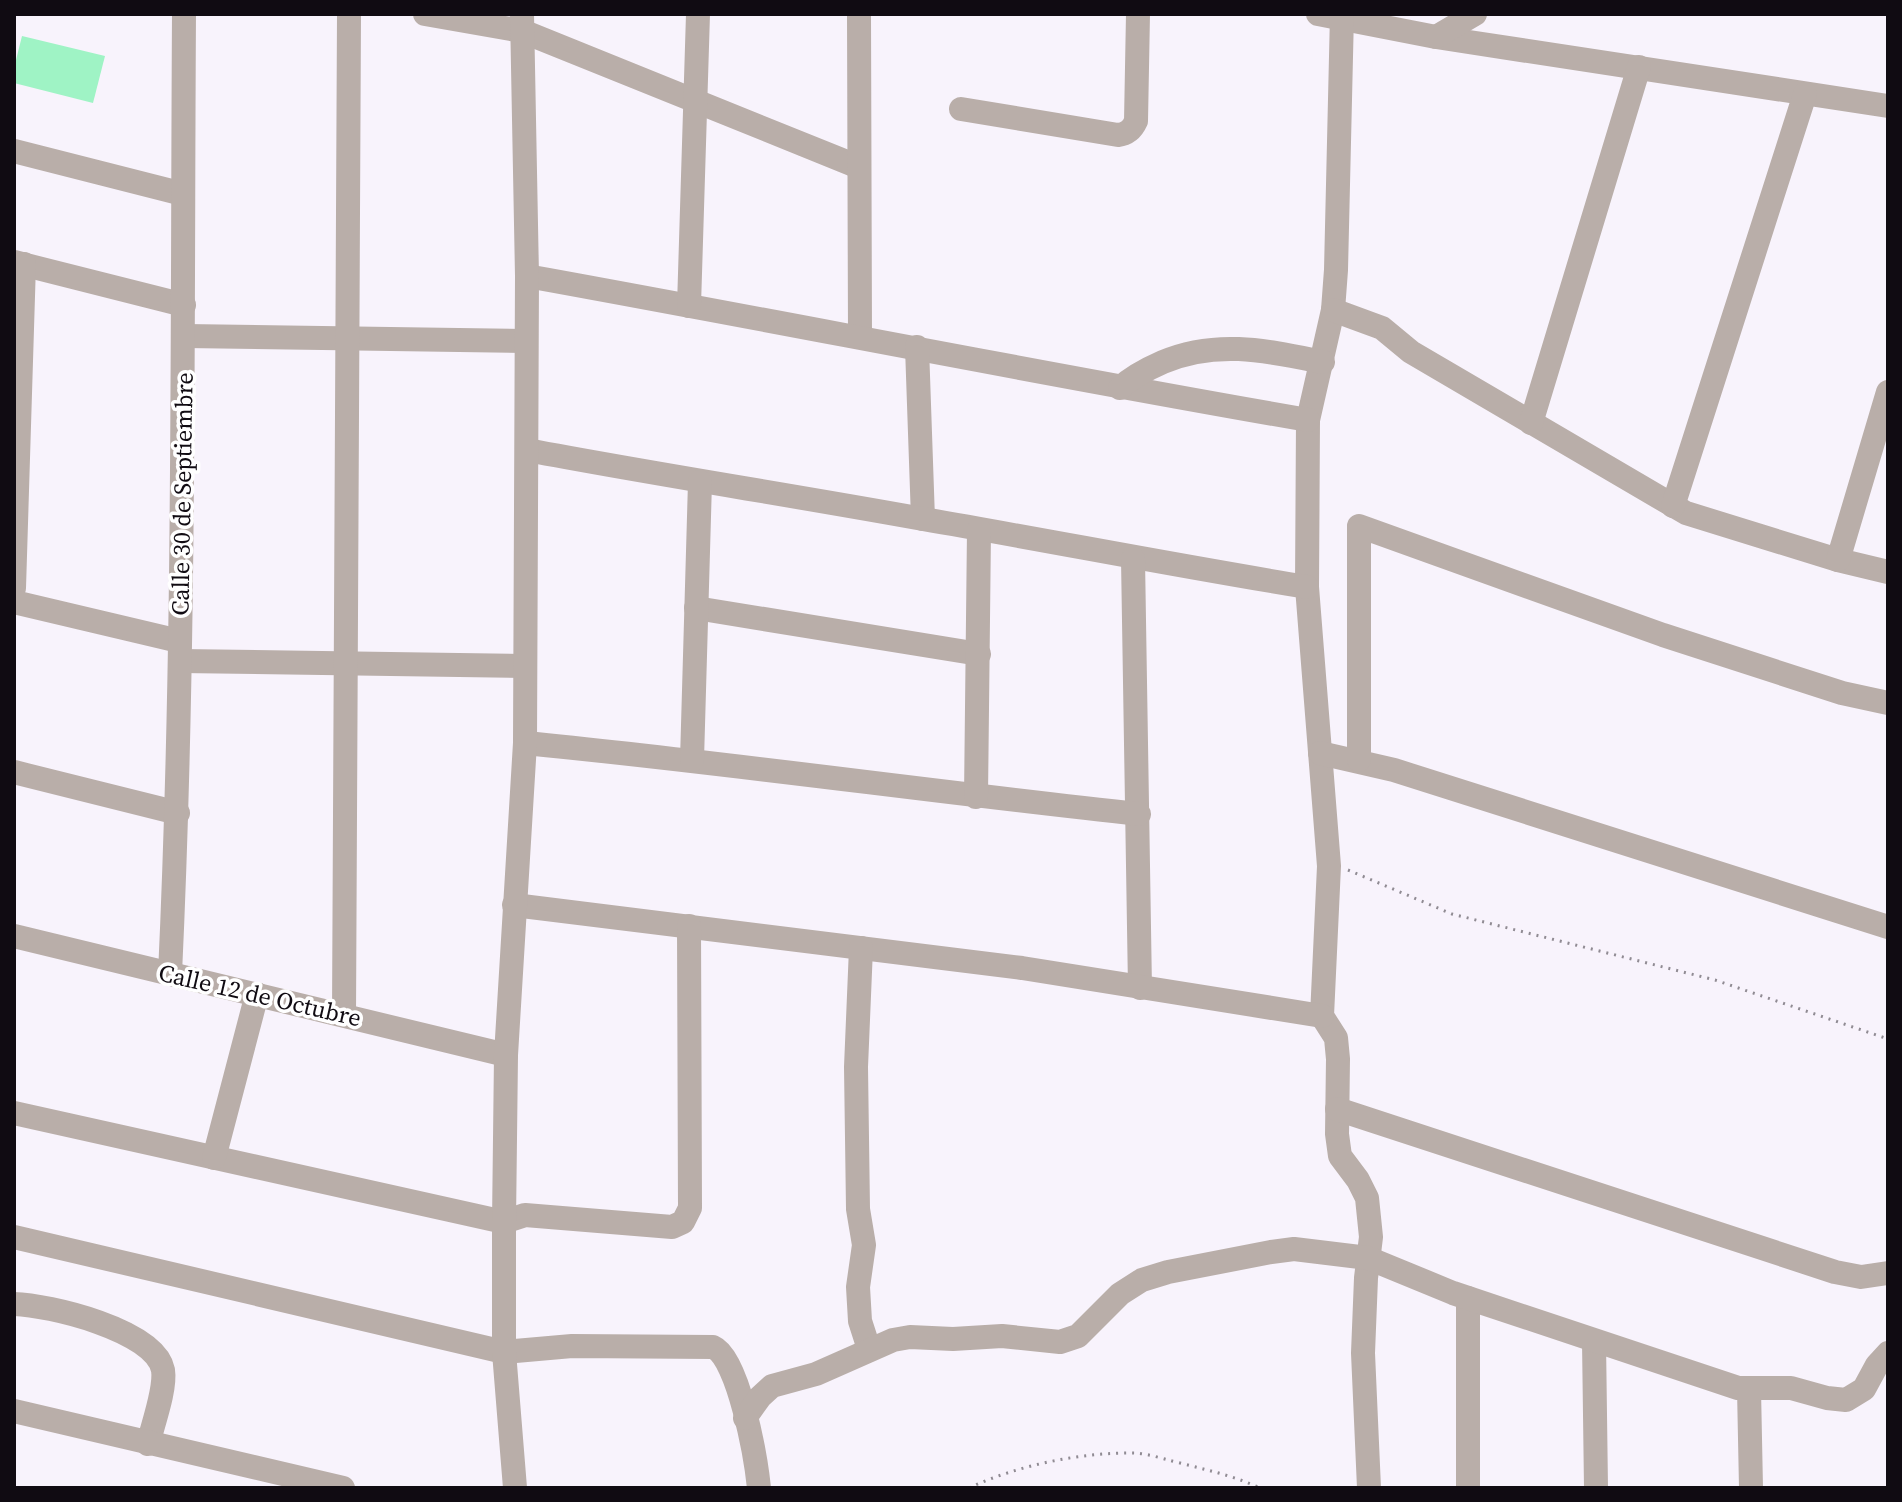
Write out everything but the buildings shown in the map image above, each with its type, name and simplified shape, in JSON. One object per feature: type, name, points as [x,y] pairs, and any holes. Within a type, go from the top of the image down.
[{"type":"street","name":"Calle 30 de Septiembre","points":[[170,974],[178,813],[185,336],[184,14]]},
{"type":"street","points":[[344,1015],[349,14]]},
{"type":"street","points":[[425,14],[522,23],[697,102],[859,167]]},
{"type":"street","points":[[689,306],[698,14]]},
{"type":"street","points":[[859,14],[860,337]]},
{"type":"street","points":[[961,109],[1118,135],[1130,131],[1136,121],[1138,14]]},
{"type":"street","points":[[1436,37],[1475,14]]},
{"type":"street","points":[[1369,1488],[1363,1353],[1371,1237],[1367,1198],[1340,1156],[1336,1038],[1322,1016],[1329,866],[1307,587],[1308,420],[1333,310],[1334,16],[1436,37],[1888,106]]},
{"type":"street","points":[[515,1488],[504,1352],[504,1222],[506,1055],[525,743],[527,276],[522,23]]},
{"type":"street","points":[[1531,423],[1639,67]]},
{"type":"street","points":[[1673,506],[1805,94]]},
{"type":"street","points":[[14,151],[183,194]]},
{"type":"street","points":[[14,588],[19,263],[184,305]]},
{"type":"street","points":[[527,276],[917,347],[1120,388],[1308,420]]},
{"type":"street","points":[[1333,310],[1382,328],[1411,352],[1686,513],[1838,560],[1888,572]]},
{"type":"street","points":[[185,336],[526,341]]},
{"type":"street","points":[[917,347],[923,519]]},
{"type":"street","points":[[1120,388],[1134,376],[1163,362],[1212,348],[1240,347],[1323,362]]},
{"type":"street","points":[[1838,560],[1888,392]]},
{"type":"street","points":[[527,450],[1133,559],[1307,587]]},
{"type":"street","points":[[692,760],[700,482]]},
{"type":"street","points":[[1359,760],[1359,526],[1663,635],[1842,693],[1888,703]]},
{"type":"street","points":[[976,797],[979,530]]},
{"type":"street","points":[[1133,559],[1140,988]]},
{"type":"street","points":[[14,602],[179,651],[345,662],[525,666]]},
{"type":"street","points":[[696,608],[979,654]]},
{"type":"street","points":[[525,743],[1139,814]]},
{"type":"street","points":[[1320,753],[1359,760],[1888,927]]},
{"type":"street","points":[[14,772],[178,813]]},
{"type":"street","points":[[514,905],[1022,968],[1322,1016]]},
{"type":"street","points":[[14,1113],[504,1222],[525,1215],[666,1227],[678,1225],[687,1217],[690,1208],[689,926]]},
{"type":"street","name":"Calle 12 de Octubre","points":[[14,936],[506,1055]]},
{"type":"street","points":[[861,948],[856,1067],[858,1209],[864,1245],[858,1287],[860,1321],[869,1349]]},
{"type":"street","points":[[214,1158],[257,994]]},
{"type":"street","points":[[1337,1109],[1835,1272],[1861,1277],[1888,1273]]},
{"type":"street","points":[[14,1237],[504,1352],[572,1346],[713,1347],[724,1353],[734,1374],[759,1488]]},
{"type":"street","points":[[745,1418],[772,1386],[816,1374],[893,1340],[1002,1336],[1060,1342],[1078,1336],[1120,1294],[1155,1276],[1282,1250],[1307,1249],[1368,1258],[1468,1298],[1738,1388],[1791,1388],[1846,1400],[1864,1389],[1877,1365],[1888,1353]]},
{"type":"street","points":[[1468,1298],[1468,1488]]},
{"type":"street","points":[[14,1304],[45,1307],[89,1319],[156,1354],[162,1366],[163,1380],[148,1444]]},
{"type":"street","points":[[1594,1341],[1596,1488]]},
{"type":"street","points":[[1749,1389],[1751,1488]]},
{"type":"street","points":[[14,1411],[343,1488]]},
{"type":"path","points":[[1329,866],[1354,871],[1452,914],[1715,980],[1888,1039]]},
{"type":"path","points":[[969,1488],[990,1478],[1074,1458],[1139,1453],[1233,1476],[1260,1488]]},
{"type":"green space","points":[[22,36],[105,56],[93,103],[14,83],[14,68]]}]
